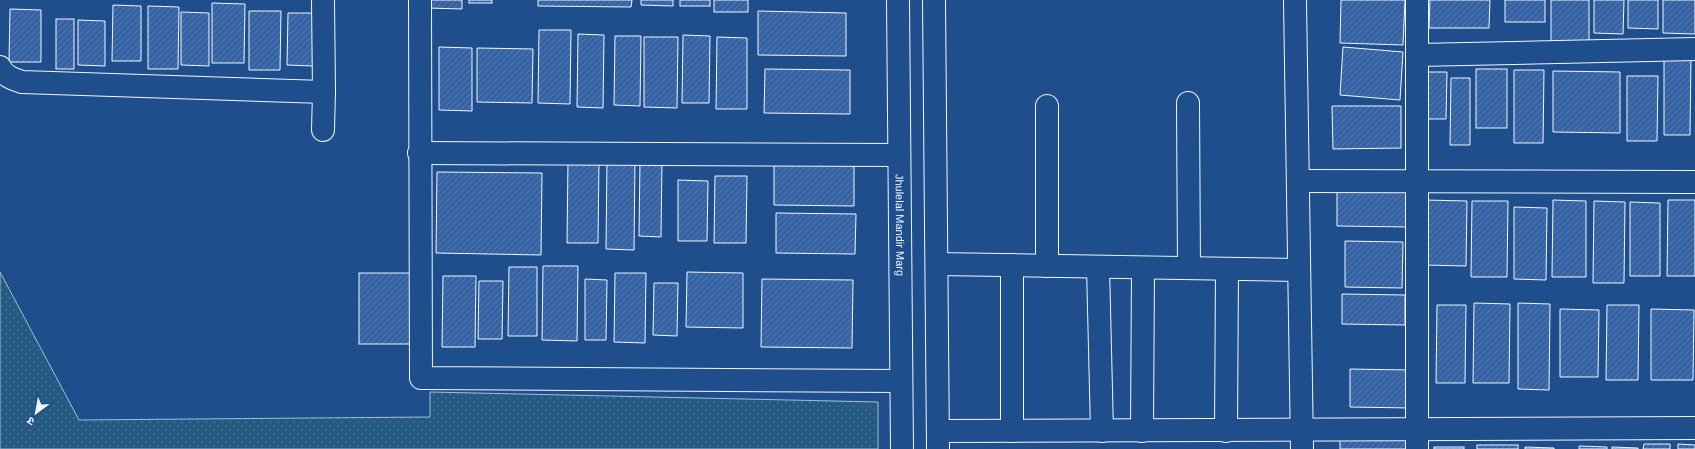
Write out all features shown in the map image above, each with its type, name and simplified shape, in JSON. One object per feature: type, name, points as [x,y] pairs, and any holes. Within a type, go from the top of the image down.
[{"type":"street","points":[[323,0],[323,130]]},
{"type":"street","points":[[420,0],[419,153],[421,378],[901,381]]},
{"type":"street","name":"Jhulelal Mandir Marg","points":[[898,0],[902,449]]},
{"type":"street","points":[[934,0],[938,440],[1012,432],[1050,440],[1102,431],[1142,431],[1182,440],[1226,431],[1302,440],[1417,439],[1695,428]]},
{"type":"street","points":[[1295,0],[1302,440]]},
{"type":"street","points":[[1417,0],[1417,439]]},
{"type":"street","points":[[1417,54],[1695,50]]},
{"type":"street","points":[[0,67],[2,72],[11,78],[22,82],[324,92]]},
{"type":"street","points":[[1188,103],[1189,268]]},
{"type":"street","points":[[1046,266],[1047,106]]},
{"type":"street","points":[[419,153],[900,155]]},
{"type":"street","points":[[1298,181],[1695,182]]},
{"type":"street","points":[[937,264],[1299,270]]},
{"type":"street","points":[[1012,265],[1012,432]]},
{"type":"street","points":[[1098,266],[1102,431]]},
{"type":"street","points":[[1142,431],[1143,268]]},
{"type":"street","points":[[1226,431],[1227,269]]},
{"type":"shaded area","points":[[0,272],[79,420],[430,417],[430,392],[878,402],[878,449],[0,449]]},
{"type":"building","points":[[428,0],[462,0],[462,9],[427,8]]},
{"type":"building","points":[[469,0],[492,0],[492,3],[469,3]]},
{"type":"building","points":[[538,0],[632,0],[631,7],[538,6]]},
{"type":"building","points":[[641,0],[673,0],[673,6],[641,5]]},
{"type":"building","points":[[680,0],[710,0],[710,6],[680,6]]},
{"type":"building","points":[[714,0],[748,0],[748,12],[714,12]]},
{"type":"building","points":[[1341,0],[1405,0],[1403,45],[1340,43]]},
{"type":"building","points":[[1430,0],[1490,0],[1489,28],[1429,28]]},
{"type":"building","points":[[1505,0],[1545,0],[1545,22],[1505,22]]},
{"type":"building","points":[[1551,0],[1589,0],[1589,44],[1551,44]]},
{"type":"building","points":[[1594,0],[1624,0],[1623,34],[1594,33]]},
{"type":"building","points":[[1628,0],[1658,0],[1658,29],[1628,28]]},
{"type":"building","points":[[1663,0],[1695,0],[1695,34],[1663,33]]},
{"type":"building","points":[[212,3],[245,4],[244,63],[212,63]]},
{"type":"building","points":[[113,5],[141,6],[141,61],[112,61]]},
{"type":"building","points":[[148,6],[179,7],[178,69],[148,69]]},
{"type":"building","points":[[10,9],[41,10],[41,62],[9,62]]},
{"type":"building","points":[[249,11],[281,11],[280,70],[249,70]]},
{"type":"building","points":[[758,11],[846,13],[846,56],[758,55]]},
{"type":"building","points":[[181,12],[209,13],[209,66],[181,65]]},
{"type":"building","points":[[288,13],[314,13],[314,66],[287,65]]},
{"type":"building","points":[[56,19],[74,19],[74,69],[56,69]]},
{"type":"building","points":[[78,20],[105,21],[105,66],[78,65]]},
{"type":"building","points":[[539,30],[571,30],[570,104],[538,103]]},
{"type":"building","points":[[578,34],[604,35],[603,108],[577,107]]},
{"type":"building","points":[[683,35],[710,36],[709,103],[682,103]]},
{"type":"building","points":[[615,36],[641,36],[640,106],[614,105]]},
{"type":"building","points":[[644,37],[678,37],[677,108],[644,107]]},
{"type":"building","points":[[717,37],[747,38],[747,109],[716,109]]},
{"type":"building","points":[[439,47],[472,48],[472,111],[439,110]]},
{"type":"building","points":[[1343,47],[1403,52],[1400,100],[1340,95]]},
{"type":"building","points":[[477,48],[533,49],[532,103],[477,102]]},
{"type":"building","points":[[1664,55],[1691,56],[1690,135],[1664,135]]},
{"type":"building","points":[[765,69],[850,70],[850,114],[764,113]]},
{"type":"building","points":[[1476,69],[1507,69],[1507,128],[1476,128]]},
{"type":"building","points":[[1514,70],[1544,70],[1543,143],[1514,143]]},
{"type":"building","points":[[1553,71],[1620,72],[1620,133],[1553,132]]},
{"type":"building","points":[[1427,72],[1447,72],[1446,119],[1426,119]]},
{"type":"building","points":[[1627,76],[1658,76],[1657,141],[1627,141]]},
{"type":"building","points":[[1451,78],[1470,78],[1470,145],[1450,145]]},
{"type":"building","points":[[1332,106],[1401,106],[1401,148],[1333,149]]},
{"type":"building","points":[[607,159],[635,160],[634,250],[606,249]]},
{"type":"building","points":[[568,160],[599,160],[598,243],[567,243]]},
{"type":"building","points":[[640,160],[662,160],[661,237],[639,236]]},
{"type":"building","points":[[774,163],[854,164],[854,206],[774,205]]},
{"type":"building","points":[[437,172],[542,173],[541,255],[436,253]]},
{"type":"building","points":[[715,176],[747,176],[746,243],[714,243]]},
{"type":"building","points":[[678,180],[708,181],[707,241],[678,241]]},
{"type":"building","points":[[1337,189],[1410,190],[1409,227],[1337,226]]},
{"type":"building","points":[[1425,200],[1467,201],[1466,266],[1425,265]]},
{"type":"building","points":[[1553,200],[1586,201],[1586,277],[1552,277]]},
{"type":"building","points":[[1668,200],[1695,200],[1695,276],[1667,276]]},
{"type":"building","points":[[1472,201],[1508,201],[1507,277],[1471,277]]},
{"type":"building","points":[[1594,201],[1625,202],[1624,283],[1593,283]]},
{"type":"building","points":[[1630,202],[1660,203],[1660,276],[1630,276]]},
{"type":"building","points":[[1514,207],[1547,208],[1546,280],[1514,279]]},
{"type":"building","points":[[776,213],[856,214],[855,254],[776,253]]},
{"type":"building","points":[[1345,241],[1403,242],[1402,288],[1345,287]]},
{"type":"building","points":[[543,266],[578,266],[577,341],[542,340]]},
{"type":"building","points":[[509,267],[537,267],[537,336],[508,336]]},
{"type":"building","points":[[687,272],[743,273],[743,328],[686,327]]},
{"type":"building","points":[[359,273],[411,273],[411,344],[359,344]]},
{"type":"building","points":[[615,273],[646,273],[645,343],[614,342]]},
{"type":"building","points":[[443,276],[476,276],[475,347],[442,347]]},
{"type":"building","points":[[585,279],[607,280],[606,340],[585,340]]},
{"type":"building","points":[[762,279],[853,280],[852,348],[761,347]]},
{"type":"building","points":[[479,281],[503,281],[502,339],[478,339]]},
{"type":"building","points":[[654,283],[678,283],[677,336],[653,335]]},
{"type":"building","points":[[1342,294],[1405,295],[1405,325],[1342,324]]},
{"type":"building","points":[[1474,303],[1510,304],[1509,383],[1473,383]]},
{"type":"building","points":[[1518,303],[1550,304],[1549,390],[1518,389]]},
{"type":"building","points":[[1437,305],[1466,305],[1465,383],[1436,383]]},
{"type":"building","points":[[1607,305],[1639,305],[1638,380],[1606,380]]},
{"type":"building","points":[[1560,309],[1599,310],[1598,377],[1560,377]]},
{"type":"building","points":[[1651,309],[1694,310],[1693,380],[1651,380]]},
{"type":"building","points":[[1350,369],[1411,370],[1411,408],[1350,407]]},
{"type":"building","points":[[1340,437],[1407,438],[1407,449],[1340,449]]},
{"type":"building","points":[[1644,444],[1670,444],[1670,449],[1643,449]]},
{"type":"building","points":[[1678,444],[1695,445],[1695,449],[1678,449]]},
{"type":"building","points":[[1477,445],[1518,445],[1518,449],[1477,449]]},
{"type":"building","points":[[1579,446],[1607,447],[1607,449],[1579,449]]},
{"type":"building","points":[[1434,447],[1464,447],[1464,449],[1434,449]]},
{"type":"building","points":[[1525,447],[1554,448],[1554,449],[1525,449]]},
{"type":"building","points":[[1612,447],[1638,448],[1638,449],[1612,449]]}]
